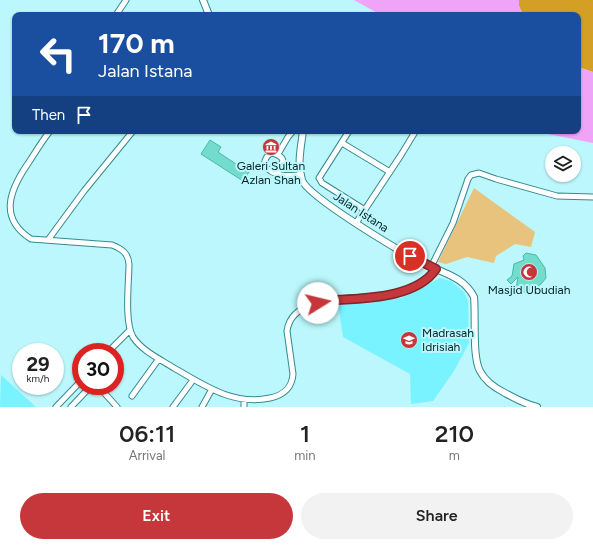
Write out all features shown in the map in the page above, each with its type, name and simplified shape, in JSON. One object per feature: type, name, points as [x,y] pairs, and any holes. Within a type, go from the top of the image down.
[{"type":"street","points":[[118,12],[126,0]]},
{"type":"street","points":[[203,0],[208,12]]},
{"type":"street","points":[[48,134],[12,186],[6,204],[8,218],[20,234],[31,239],[112,245],[120,248],[128,257],[128,319],[130,330],[137,342],[158,360],[193,380],[212,389],[244,400],[274,397],[285,393],[288,389],[293,379],[293,374],[287,325],[290,318],[299,310],[324,301],[393,295],[423,283],[431,277],[453,223],[468,179],[471,175],[479,173],[557,196],[593,197]]},
{"type":"street","points":[[48,240],[84,191],[131,134]]},
{"type":"street","points":[[278,154],[291,134]]},
{"type":"street","name":"Jalan Istana","points":[[303,134],[299,163],[302,180],[307,188],[326,203],[398,249],[434,268],[447,273],[465,284],[470,289],[474,297],[476,359],[482,375],[497,389],[518,400],[537,407]]},
{"type":"street","points":[[347,134],[319,178],[322,183],[365,210]]},
{"type":"street","points":[[356,223],[390,172],[413,134]]},
{"type":"street","points":[[342,143],[390,172]]},
{"type":"street","points":[[277,174],[283,162],[282,158],[278,154],[272,152],[269,154],[264,165],[266,168],[277,174],[282,176],[301,175]]},
{"type":"street","points":[[117,343],[130,330]]},
{"type":"street","points":[[132,396],[158,360]]},
{"type":"street","points":[[173,407],[193,380]]},
{"type":"street","points":[[202,407],[212,389]]},
{"type":"street","points":[[56,407],[72,390]]},
{"type":"street","points":[[71,407],[82,395]]},
{"type":"street","points":[[106,395],[117,407]]},
{"type":"street","points":[[244,400],[244,407]]},
{"type":"shaded area","points":[[354,0],[519,0],[519,6],[522,12],[376,12]]},
{"type":"shaded area","points":[[519,0],[593,0],[593,72],[581,68],[581,12],[522,12],[519,6]]},
{"type":"shaded area","points":[[581,68],[593,72],[593,143],[548,134],[581,134]]},
{"type":"shaded area","points":[[474,188],[535,232],[531,247],[515,244],[496,256],[494,263],[467,257],[446,264],[438,262]]},
{"type":"shaded area","name":"Madrasah Idrisiah","points":[[440,278],[451,281],[464,292],[468,301],[469,343],[454,371],[433,401],[411,404],[410,374],[343,337],[338,304],[401,298]]},
{"type":"shaded area","points":[[1,375],[12,385],[12,395],[23,395],[36,407],[0,407]]},
{"type":"building","points":[[210,140],[221,147],[218,152],[239,166],[241,162],[251,169],[243,181],[201,154]]},
{"type":"building","name":"Masjid Ubudiah","points":[[526,253],[536,255],[545,268],[546,278],[541,284],[527,293],[516,289],[518,277],[511,284],[507,280],[512,276],[514,264],[524,260],[523,256]]},
{"type":"place","name":"Galeri Sultan Azlan Shah","points":[[271,147]]},
{"type":"place","name":"Masjid Ubudiah","points":[[529,272]]},
{"type":"place","name":"Madrasah Idrisiah","points":[[409,340]]},
{"type":"route","points":[[318,303],[324,301],[393,295],[419,285],[431,277],[436,269],[410,256]]}]
